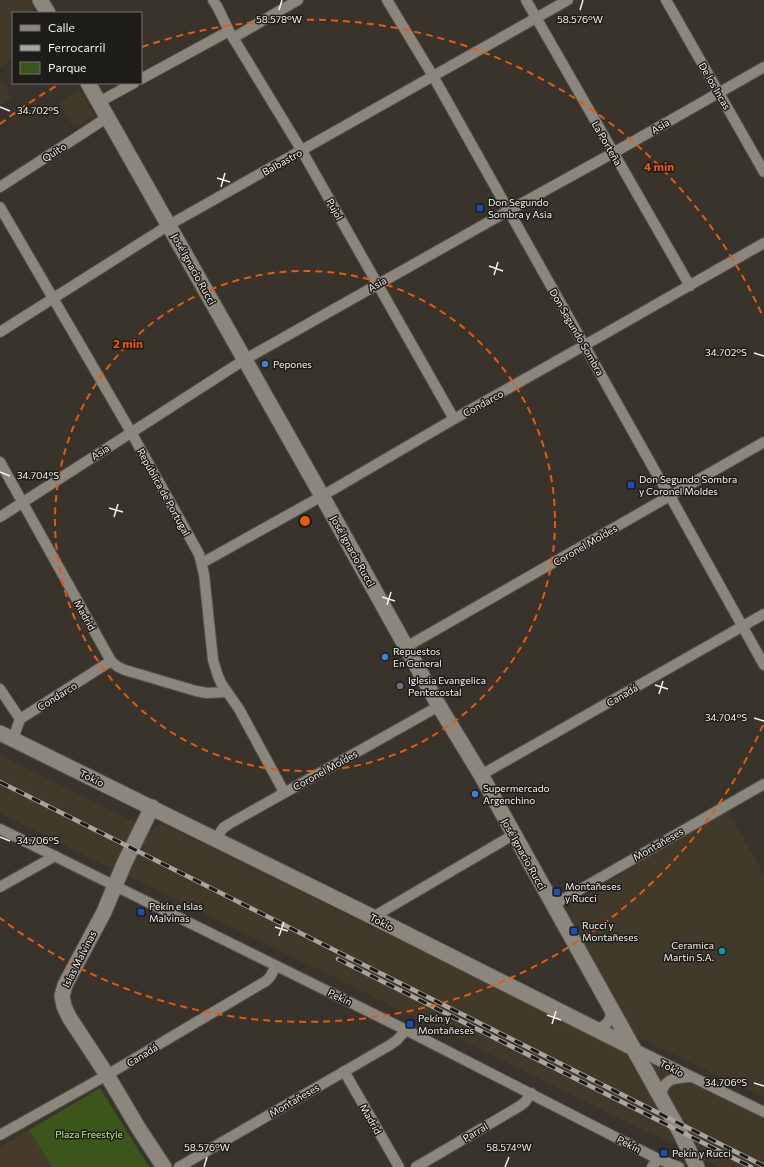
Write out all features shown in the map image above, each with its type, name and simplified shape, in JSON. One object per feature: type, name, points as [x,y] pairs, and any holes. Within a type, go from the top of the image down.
[{"type":"street","points":[[40,0],[47,12]]},
{"type":"street","name":"Pujol","points":[[213,0],[231,34],[302,151],[454,418]]},
{"type":"street","points":[[142,78],[298,0]]},
{"type":"street","name":"Don Segundo Sombra","points":[[387,0],[433,76],[764,665]]},
{"type":"street","name":"La Porteña","points":[[526,0],[690,286]]},
{"type":"street","name":"Balbastro","points":[[0,332],[169,225],[568,0]]},
{"type":"street","name":"De los Incas","points":[[666,0],[764,172]]},
{"type":"street","name":"Asia","points":[[0,517],[244,360],[764,67]]},
{"type":"street","name":"José Ignacio Rucci","points":[[89,84],[439,706],[481,775],[680,1132],[697,1167]]},
{"type":"street","points":[[99,102],[132,84]]},
{"type":"street","name":"Quito","points":[[0,187],[108,117]]},
{"type":"street","name":"República de Portugal","points":[[0,207],[131,432],[196,549],[202,563],[204,574],[213,660],[218,676],[226,692],[239,710],[284,792]]},
{"type":"street","name":"Condarco","points":[[202,563],[322,496],[454,418],[764,243]]},
{"type":"street","name":"Coronel Moldes","points":[[406,647],[764,442]]},
{"type":"street","name":"Madrid","points":[[0,462],[111,661]]},
{"type":"street","name":"Canadá","points":[[481,775],[764,614]]},
{"type":"street","points":[[111,661],[118,667],[125,670],[196,691],[207,693],[226,692]]},
{"type":"street","name":"Condarco","points":[[20,719],[111,661]]},
{"type":"street","points":[[0,689],[20,719],[6,736]]},
{"type":"street","name":"Coronel Moldes","points":[[216,839],[223,828],[229,824],[439,706]]},
{"type":"street","name":"Tokio","points":[[6,736],[373,917],[690,1077],[764,1112]]},
{"type":"street","name":"Montañeses","points":[[553,905],[764,784]]},
{"type":"street","name":"Islas Malvinas","points":[[152,807],[124,864],[104,912],[64,985],[62,996],[64,1006],[69,1017],[164,1167]]},
{"type":"street","name":"Pekín","points":[[0,829],[531,1093],[655,1163],[679,1167]]},
{"type":"street","points":[[373,917],[514,835]]},
{"type":"street","points":[[0,887],[55,856]]},
{"type":"street","name":"Canadá","points":[[1,1133],[107,1075],[266,981],[276,966]]},
{"type":"street","points":[[589,1026],[600,1028],[604,1026],[610,1019],[612,1010]]},
{"type":"street","name":"Montañeses","points":[[179,1167],[390,1045],[406,1030]]},
{"type":"street","name":"Madrid","points":[[344,1071],[399,1167]]},
{"type":"street","points":[[661,1098],[662,1089],[670,1080],[690,1077]]},
{"type":"street","name":"Parral","points":[[416,1167],[520,1106],[525,1102],[531,1093]]},
{"type":"shaded area","points":[[0,0],[29,0],[35,12],[12,12],[12,60],[0,67]]},
{"type":"shaded area","points":[[0,79],[12,98],[0,105]]},
{"type":"shaded area","points":[[79,91],[92,111],[93,116],[74,128],[59,103]]},
{"type":"shaded area","points":[[0,755],[151,830],[160,823],[764,1119],[764,1167],[719,1167],[0,813]]},
{"type":"shaded area","points":[[728,811],[764,875],[764,1097],[633,1035],[567,910],[569,905]]},
{"type":"shaded area","points":[[29,1130],[52,1167],[0,1167],[0,1147]]},
{"type":"green space","name":"Plaza Freestyle","points":[[100,1088],[149,1167],[52,1167],[29,1130]]},
{"type":"railway","points":[[0,782],[764,1166]]},
{"type":"railway","points":[[338,959],[751,1167]]},
{"type":"place","name":"Don Segundo Sombra y Asia","points":[[480,208]]},
{"type":"place","name":"Pepones","points":[[265,364]]},
{"type":"place","name":"Don Segundo Sombra y Coronel Moldes","points":[[631,485]]},
{"type":"place","name":"Repuestos En General","points":[[385,657]]},
{"type":"place","name":"Iglesia Evangelica Pentecostal","points":[[400,686]]},
{"type":"place","name":"Supermercado Argenchino","points":[[475,794]]},
{"type":"place","name":"Montañeses y Rucci","points":[[557,892]]},
{"type":"place","name":"Pekín e Islas Malvinas","points":[[141,912]]},
{"type":"place","name":"Rucci y Montañeses","points":[[574,931]]},
{"type":"place","name":"Ceramica Martin S.A.","points":[[722,951]]},
{"type":"place","name":"Pekín y Montañeses","points":[[410,1024]]},
{"type":"place","name":"Pekín y Rucci","points":[[664,1153]]}]
